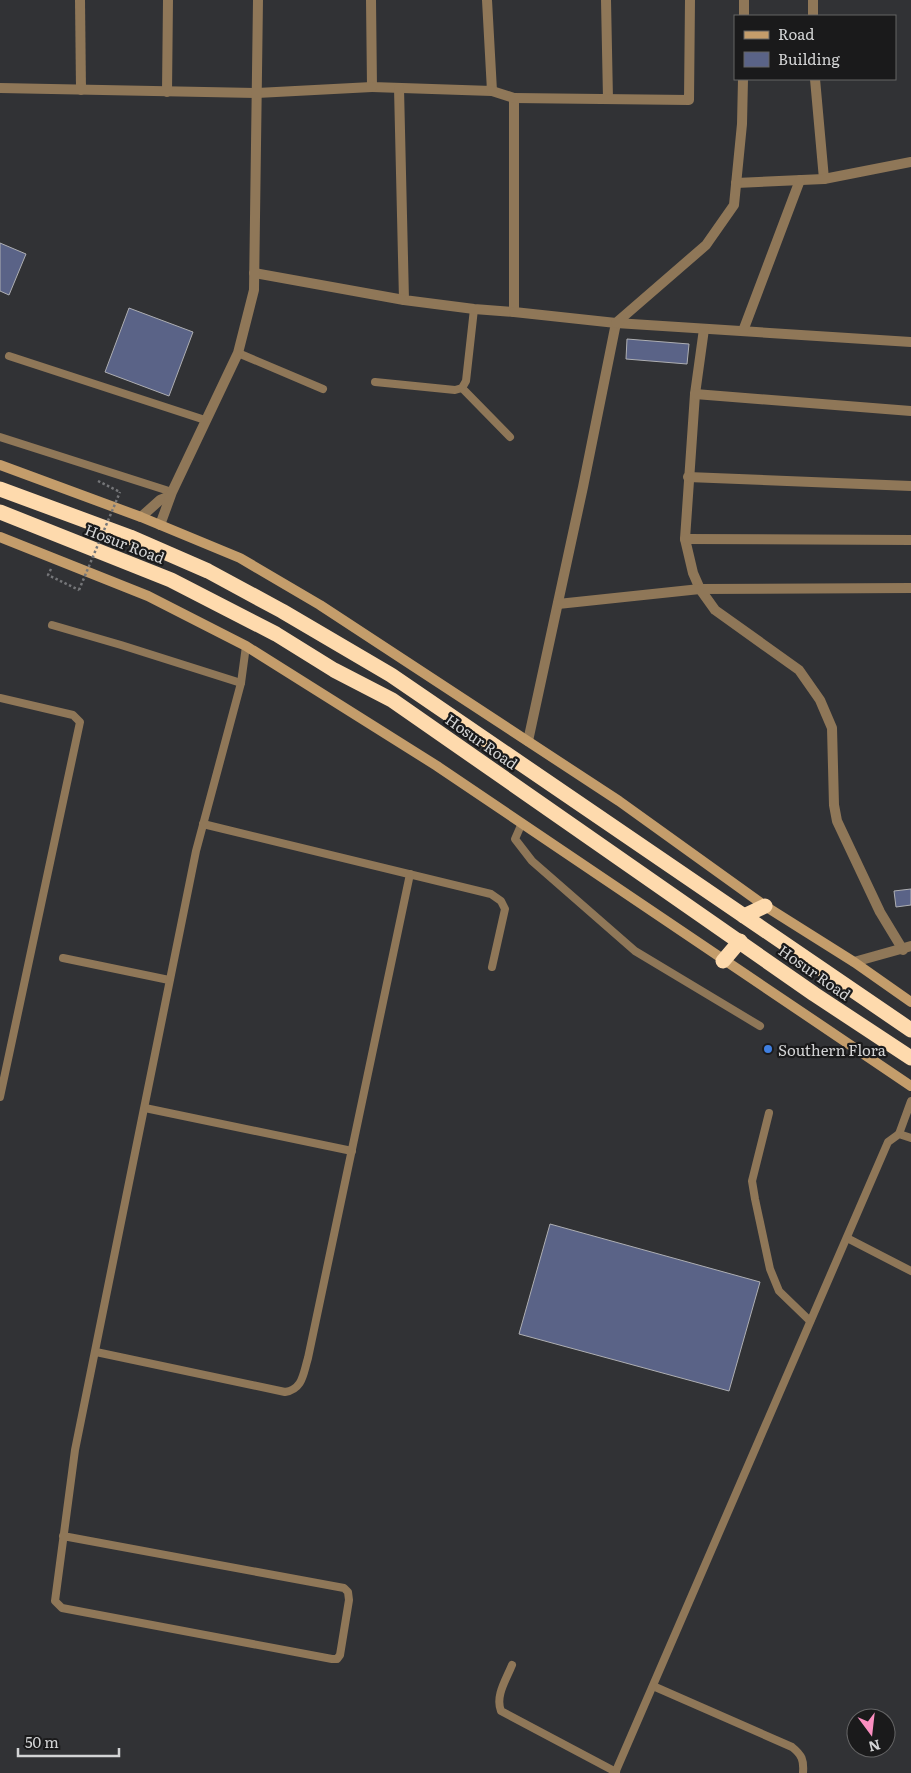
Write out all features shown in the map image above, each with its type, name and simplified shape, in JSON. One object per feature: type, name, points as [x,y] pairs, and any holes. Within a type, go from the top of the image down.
[{"type":"highway","name":"Hosur Road","points":[[0,489],[130,536],[208,571],[282,611],[399,680],[911,1030]]},
{"type":"highway","name":"Hosur Road","points":[[0,512],[171,580],[276,634],[334,670],[392,700],[814,994],[911,1058]]},
{"type":"highway","points":[[744,916],[765,906]]},
{"type":"highway","points":[[723,961],[740,941]]},
{"type":"street","points":[[80,0],[82,90]]},
{"type":"street","points":[[167,92],[168,0]]},
{"type":"street","points":[[160,525],[171,494],[238,353],[254,290],[258,0]]},
{"type":"street","points":[[370,0],[372,87]]},
{"type":"street","points":[[487,0],[492,91]]},
{"type":"street","points":[[606,0],[608,99]]},
{"type":"street","points":[[0,88],[257,93],[372,87],[492,91],[514,98],[688,100],[690,0]]},
{"type":"street","points":[[744,0],[744,15]]},
{"type":"street","points":[[813,0],[813,15]]},
{"type":"street","points":[[528,741],[616,323],[706,245],[734,205],[742,124],[743,80]]},
{"type":"street","points":[[815,80],[824,179]]},
{"type":"street","points":[[398,88],[404,300]]},
{"type":"street","points":[[514,98],[514,312]]},
{"type":"street","points":[[736,183],[824,179],[911,162]]},
{"type":"street","points":[[743,331],[800,180]]},
{"type":"street","points":[[254,273],[404,300],[474,310],[514,312],[616,323],[911,342]]},
{"type":"street","points":[[704,329],[695,394],[685,539],[693,573],[700,589],[716,610],[799,670],[820,700],[832,728],[834,805],[837,821],[880,912],[907,948],[854,962]]},
{"type":"street","points":[[695,394],[911,410]]},
{"type":"street","points":[[0,466],[141,517],[240,558],[256,567],[320,605],[619,801],[765,906],[854,962],[911,1002]]},
{"type":"street","points":[[688,477],[911,486]]},
{"type":"street","points":[[141,517],[160,500],[171,494]]},
{"type":"street","points":[[0,536],[148,596],[246,646],[437,766],[723,961],[911,1086]]},
{"type":"street","points":[[685,539],[911,540]]},
{"type":"street","points":[[558,604],[700,589],[911,588]]},
{"type":"lane","points":[[375,382],[455,390],[462,388],[466,381],[474,310]]},
{"type":"lane","points":[[238,353],[323,389]]},
{"type":"lane","points":[[9,356],[205,420]]},
{"type":"lane","points":[[462,388],[510,437]]},
{"type":"lane","points":[[0,437],[171,494]]},
{"type":"lane","points":[[52,625],[121,644],[241,684]]},
{"type":"lane","points":[[63,1536],[344,1588],[348,1592],[349,1600],[340,1655],[337,1659],[332,1659],[62,1608],[55,1601],[63,1536],[75,1450],[169,980],[203,824],[241,684],[246,646]]},
{"type":"lane","points":[[0,698],[73,715],[80,722],[0,1097]]},
{"type":"lane","points":[[522,823],[515,838],[532,861],[606,927],[636,952],[760,1026]]},
{"type":"lane","points":[[203,824],[491,894],[501,901],[505,909],[492,967]]},
{"type":"lane","points":[[96,1352],[285,1392],[300,1386],[308,1358],[410,874]]},
{"type":"lane","points":[[63,958],[169,980]]},
{"type":"lane","points":[[512,1665],[499,1696],[502,1711],[616,1773],[888,1142],[899,1134],[911,1101]]},
{"type":"lane","points":[[144,1108],[352,1151]]},
{"type":"lane","points":[[769,1113],[752,1181],[755,1199],[770,1269],[779,1291],[810,1321]]},
{"type":"lane","points":[[899,1134],[911,1138]]},
{"type":"lane","points":[[847,1238],[911,1271]]},
{"type":"lane","points":[[653,1686],[792,1747],[800,1753],[804,1760],[803,1773]]},
{"type":"path","points":[[48,576],[79,590],[120,492],[91,477]]},
{"type":"building","points":[[0,243],[26,254],[9,295],[0,291]]},
{"type":"building","points":[[129,308],[193,332],[169,396],[105,372]]},
{"type":"building","points":[[627,339],[689,344],[687,364],[626,359]]},
{"type":"building","points":[[911,889],[911,905],[896,907],[894,891]]},
{"type":"building","points":[[550,1224],[760,1282],[729,1391],[519,1334]]},
{"type":"place","name":"Southern Flora","points":[[768,1049]]}]
